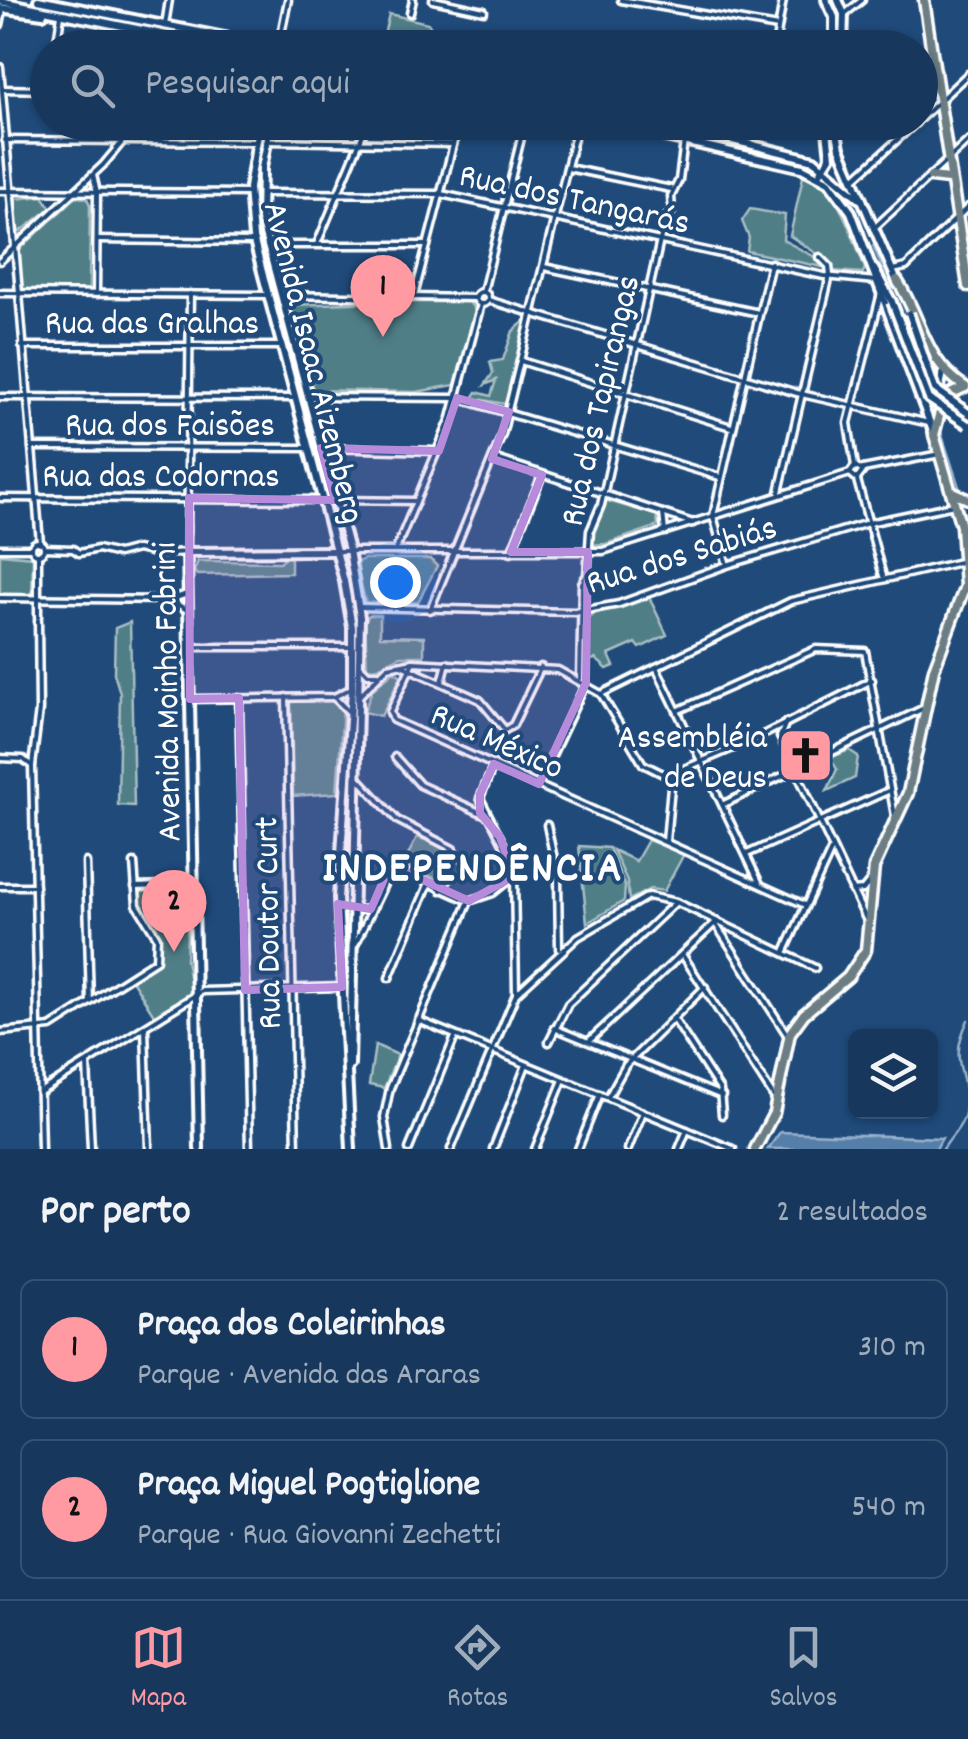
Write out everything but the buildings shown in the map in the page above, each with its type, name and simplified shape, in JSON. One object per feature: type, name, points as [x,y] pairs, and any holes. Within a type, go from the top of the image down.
[{"type":"main road","points":[[924,0],[927,30]]},
{"type":"main road","points":[[938,116],[968,286]]},
{"type":"main road","points":[[931,176],[948,179]]},
{"type":"main road","points":[[897,280],[918,314],[933,358],[943,372],[967,388]]},
{"type":"main road","points":[[967,388],[968,376]]},
{"type":"main road","points":[[755,1149],[770,1124],[777,1101],[788,1036],[804,1014],[856,968],[866,950],[876,859],[898,820],[941,647],[966,588],[964,545],[934,435],[944,396],[967,388]]},
{"type":"main road","points":[[950,488],[958,498],[968,499]]},
{"type":"street","points":[[165,26],[169,0]]},
{"type":"street","points":[[282,30],[288,0]]},
{"type":"street","points":[[410,13],[412,0]]},
{"type":"street","points":[[433,0],[484,11]]},
{"type":"street","points":[[621,0],[778,28],[783,0]]},
{"type":"street","points":[[826,0],[834,17],[834,30]]},
{"type":"street","points":[[838,0],[844,14],[844,30]]},
{"type":"street","points":[[844,14],[862,0]]},
{"type":"street","points":[[43,1],[188,30]]},
{"type":"street","points":[[0,25],[1,6],[59,14],[125,30]]},
{"type":"street","points":[[58,30],[59,14]]},
{"type":"street","points":[[0,67],[16,293],[42,545],[38,555],[37,598],[38,724],[32,766],[41,1149]]},
{"type":"street","points":[[938,102],[968,74]]},
{"type":"street","points":[[938,90],[952,88]]},
{"type":"street","points":[[1,89],[30,90]]},
{"type":"street","points":[[5,140],[256,142]]},
{"type":"street","points":[[317,244],[364,140]]},
{"type":"street","points":[[414,296],[454,140]]},
{"type":"street","points":[[0,293],[476,298],[483,292],[522,140]]},
{"type":"street","points":[[430,610],[509,412],[574,140]]},
{"type":"street","points":[[679,140],[817,174],[843,198],[892,302],[929,399],[968,425]]},
{"type":"street","points":[[728,140],[826,166],[860,199]]},
{"type":"street","points":[[817,174],[826,166],[831,153],[829,140]]},
{"type":"street","points":[[841,140],[860,199],[897,280],[935,389],[968,413]]},
{"type":"street","points":[[853,180],[898,140]]},
{"type":"street","points":[[0,261],[126,141]]},
{"type":"street","name":"Rua dos Tapirangas","points":[[583,681],[588,552],[660,239],[674,202],[672,189],[679,180],[684,141]]},
{"type":"street","points":[[873,229],[968,141]]},
{"type":"street","name":"Avenida Isaac Aizemberg","points":[[256,142],[250,193],[254,242],[344,581],[353,646],[338,859],[351,1149]]},
{"type":"street","points":[[267,142],[453,144]]},
{"type":"street","name":"Avenida Isaac Aizemberg","points":[[267,142],[260,193],[268,244],[356,580],[359,608],[348,1092]]},
{"type":"street","points":[[568,168],[672,189]]},
{"type":"street","points":[[92,175],[98,192],[96,294]]},
{"type":"street","points":[[0,192],[250,193]]},
{"type":"street","name":"Rua dos Tangarás","points":[[260,193],[441,194],[830,276],[876,281]]},
{"type":"street","points":[[892,269],[906,267],[968,207]]},
{"type":"street","points":[[97,240],[254,242]]},
{"type":"street","points":[[268,244],[428,244]]},
{"type":"street","points":[[779,495],[830,276],[830,266],[820,258]]},
{"type":"street","points":[[727,565],[712,516],[770,263]]},
{"type":"street","points":[[871,263],[934,435]]},
{"type":"street","points":[[544,266],[760,314]]},
{"type":"street","points":[[483,292],[488,300],[744,378],[929,423]]},
{"type":"street","points":[[0,548],[42,545],[73,548],[79,553],[98,549],[118,554],[137,550],[158,554],[336,550],[588,552],[665,532],[850,473],[855,466],[848,431],[850,405],[880,292]]},
{"type":"street","name":"Avenida Moinho Fabrini","points":[[190,294],[186,594],[198,1149]]},
{"type":"street","points":[[476,298],[481,304]]},
{"type":"street","points":[[395,551],[439,451],[481,304],[488,300]]},
{"type":"street","name":"Rua das Gralhas","points":[[22,346],[281,346]]},
{"type":"street","points":[[521,362],[732,427]]},
{"type":"street","points":[[915,386],[936,394],[943,372]]},
{"type":"street","points":[[0,396],[295,398]]},
{"type":"street","points":[[308,398],[457,398],[720,477]]},
{"type":"street","name":"Rua dos Faisões","points":[[32,447],[308,448]]},
{"type":"street","name":"Rua dos Faisões","points":[[321,448],[439,451]]},
{"type":"street","points":[[855,466],[862,469],[940,454]]},
{"type":"street","points":[[493,458],[693,523]]},
{"type":"street","points":[[857,479],[862,469]]},
{"type":"street","points":[[850,473],[857,479],[883,576]]},
{"type":"street","points":[[511,552],[542,475]]},
{"type":"street","name":"Rua das Codornas","points":[[0,498],[322,500]]},
{"type":"street","points":[[335,500],[416,501]]},
{"type":"street","name":"Rua dos Sabiás","points":[[359,608],[583,610],[619,604],[727,565],[868,523],[954,505]]},
{"type":"street","points":[[662,514],[665,532]]},
{"type":"street","points":[[32,548],[38,555]]},
{"type":"street","points":[[601,694],[790,601],[883,576],[966,560]]},
{"type":"street","points":[[344,581],[356,580]]},
{"type":"street","points":[[0,598],[170,600],[186,594]]},
{"type":"street","points":[[170,600],[188,611]]},
{"type":"street","points":[[189,647],[353,646]]},
{"type":"street","points":[[678,710],[816,649],[865,652],[888,791],[898,820]]},
{"type":"street","points":[[360,666],[366,674],[413,662],[542,667],[583,681],[601,694],[643,764],[655,774],[672,776],[872,680]]},
{"type":"street","points":[[410,669],[413,662]]},
{"type":"street","points":[[442,684],[447,663]]},
{"type":"street","points":[[400,664],[480,700],[500,726],[508,730],[542,667]]},
{"type":"street","points":[[656,667],[760,885]]},
{"type":"street","name":"Rua México","points":[[410,669],[390,716],[805,905]]},
{"type":"street","points":[[360,695],[378,674]]},
{"type":"street","points":[[539,784],[583,681]]},
{"type":"street","points":[[190,698],[334,697],[352,688]]},
{"type":"street","name":"Rua Doutor Curt","points":[[286,697],[296,1149]]},
{"type":"street","points":[[334,697],[350,714]]},
{"type":"street","points":[[239,698],[249,1149]]},
{"type":"street","points":[[723,804],[927,707]]},
{"type":"street","points":[[786,722],[780,737],[870,926]]},
{"type":"street","points":[[765,733],[780,737]]},
{"type":"street","points":[[395,757],[420,785],[488,816]]},
{"type":"street","points":[[0,758],[24,759],[32,766]]},
{"type":"street","points":[[466,808],[480,798],[494,764]]},
{"type":"street","points":[[355,775],[397,820],[453,848],[458,867],[442,890]]},
{"type":"street","points":[[666,842],[672,776]]},
{"type":"street","points":[[747,854],[888,791]]},
{"type":"street","points":[[480,798],[508,851],[514,876],[512,978],[516,994]]},
{"type":"street","points":[[547,825],[558,878],[560,952]]},
{"type":"street","points":[[339,843],[346,847],[354,844]]},
{"type":"street","points":[[785,953],[831,851]]},
{"type":"street","points":[[338,859],[354,860]]},
{"type":"street","points":[[86,862],[90,1003]]},
{"type":"street","points":[[0,1032],[39,1031],[151,964],[158,954],[157,937],[140,913],[134,864]]},
{"type":"street","points":[[353,949],[390,872],[402,871],[468,900],[493,893],[514,876]]},
{"type":"street","points":[[852,891],[863,890],[871,880]]},
{"type":"street","points":[[135,887],[193,884]]},
{"type":"street","points":[[389,978],[428,884]]},
{"type":"street","points":[[0,886],[35,886]]},
{"type":"street","points":[[451,1149],[516,994],[560,952],[648,896],[676,902],[815,968]]},
{"type":"street","points":[[388,1149],[385,1102],[468,900]]},
{"type":"street","points":[[548,1042],[568,1004],[676,902]]},
{"type":"street","points":[[354,905],[359,910],[371,909]]},
{"type":"street","points":[[589,1041],[715,922]]},
{"type":"street","points":[[715,922],[788,1036]]},
{"type":"street","points":[[682,954],[777,1101]]},
{"type":"street","points":[[40,1092],[196,994],[342,987]]},
{"type":"street","points":[[608,1097],[632,1058],[705,988]]},
{"type":"street","points":[[674,1018],[722,1096],[722,1115]]},
{"type":"street","points":[[418,1020],[733,1149]]},
{"type":"street","points":[[145,1028],[150,1149]]},
{"type":"street","points":[[554,1028],[722,1096]]},
{"type":"street","points":[[409,1149],[455,1037]]},
{"type":"street","points":[[88,1064],[90,1149]]},
{"type":"street","points":[[493,1149],[526,1065]]},
{"type":"street","points":[[536,1149],[563,1080]]},
{"type":"street","points":[[578,1149],[600,1094]]},
{"type":"street","points":[[628,1149],[643,1112]]},
{"type":"street","points":[[679,1149],[686,1130]]},
{"type":"highlighted area","points":[[457,398],[509,412],[492,459],[542,475],[511,552],[588,552],[586,683],[539,784],[494,764],[480,794],[480,813],[500,837],[514,876],[469,901],[390,865],[371,909],[338,904],[342,987],[245,990],[239,698],[190,699],[189,498],[335,500],[321,448],[439,451]]},
{"type":"green space","points":[[389,14],[428,23],[433,30],[385,30]]},
{"type":"green space","points":[[804,172],[836,201],[865,268],[863,273],[833,271],[831,263],[790,236]]},
{"type":"green space","points":[[43,196],[51,208],[20,232],[15,229],[15,199]]},
{"type":"green space","points":[[76,197],[87,198],[90,205],[89,290],[22,291],[18,251]]},
{"type":"green space","points":[[750,209],[785,215],[783,240],[813,256],[822,267],[747,251],[749,238],[742,221]]},
{"type":"green space","points":[[469,302],[475,310],[455,385],[416,392],[313,390],[291,305]]},
{"type":"green space","points":[[526,320],[526,335],[505,404],[473,398],[477,392],[491,396],[496,380],[485,385],[493,373],[490,362],[503,360],[513,331]]},
{"type":"green space","points":[[604,500],[657,515],[658,526],[606,544],[590,545]]},
{"type":"green space","points":[[0,554],[33,557],[32,595],[0,595]]},
{"type":"green space","points":[[291,558],[291,573],[197,575],[194,571],[198,561],[280,562]]},
{"type":"green space","points":[[364,559],[430,559],[437,566],[418,602],[366,603],[356,563]]},
{"type":"green space","points":[[649,597],[667,635],[640,648],[636,643],[609,655],[614,666],[607,669],[596,659],[590,660],[587,621],[594,614]]},
{"type":"green space","points":[[369,615],[380,615],[380,636],[424,637],[424,656],[401,656],[374,669],[367,668],[365,622]]},
{"type":"green space","points":[[130,622],[134,806],[118,805],[120,693],[114,673],[115,628]]},
{"type":"green space","points":[[394,671],[401,676],[381,716],[364,712],[372,690]]},
{"type":"green space","points":[[291,700],[332,701],[343,708],[337,793],[293,796]]},
{"type":"green space","points":[[849,750],[858,756],[855,778],[827,791],[837,769],[830,758]]},
{"type":"green space","points":[[417,837],[441,846],[453,859],[455,866],[441,881],[403,865]]},
{"type":"green space","points":[[648,840],[684,854],[664,891],[650,889],[629,900],[627,881],[613,850],[636,861]]},
{"type":"green space","points":[[579,846],[609,848],[625,886],[624,901],[587,923]]},
{"type":"green space","points":[[141,891],[189,892],[186,960],[192,992],[154,1015],[132,980],[159,954],[157,936],[141,906]]},
{"type":"green space","points":[[375,1045],[398,1055],[384,1088],[369,1085]]},
{"type":"water","points":[[780,1132],[942,1138],[936,1149],[768,1149]]},
{"type":"waterway","points":[[833,0],[841,22]]},
{"type":"waterway","points":[[873,245],[925,375]]},
{"type":"waterway","points":[[940,429],[960,490]]},
{"type":"waterway","points":[[943,1149],[965,1113],[959,1047],[968,1020]]},
{"type":"place","name":"Praça dos Coleirinhas","points":[[383,337]]},
{"type":"place","name":"Assembléia de Deus","points":[[806,755]]},
{"type":"place","name":"Praça Miguel Pogtiglione","points":[[174,952]]},
{"type":"district","name":"INDEPENDÊNCIA","points":[[473,864]]}]
